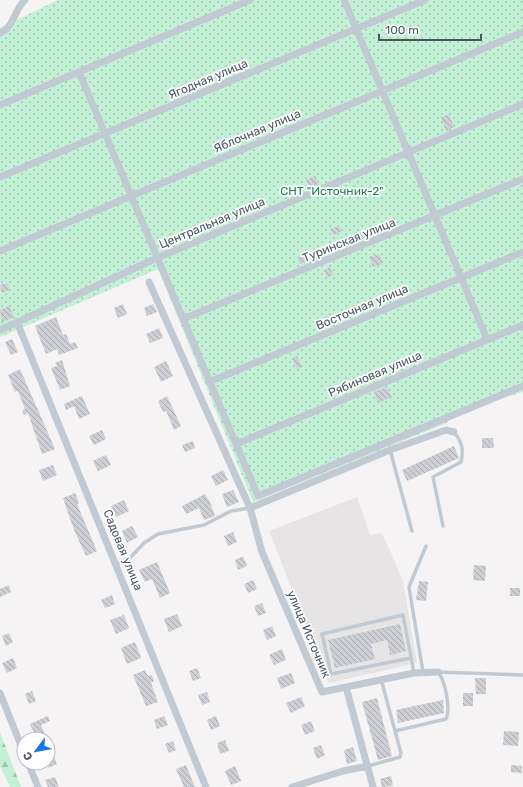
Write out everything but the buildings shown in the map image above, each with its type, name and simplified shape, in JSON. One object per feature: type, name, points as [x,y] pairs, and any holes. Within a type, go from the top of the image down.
[{"type":"street","points":[[0,33],[9,26],[18,9],[25,0]]},
{"type":"street","points":[[0,105],[250,0]]},
{"type":"street","points":[[344,0],[487,339]]},
{"type":"street","name":"Ягодная улица","points":[[0,177],[425,0]]},
{"type":"street","name":"Яблочная улица","points":[[0,251],[523,32]]},
{"type":"street","points":[[79,72],[258,496],[523,386]]},
{"type":"street","name":"Центральная улица","points":[[0,330],[157,258],[523,104]]},
{"type":"street","name":"Туринская улица","points":[[183,320],[523,179]]},
{"type":"street","name":"Восточная улица","points":[[209,382],[523,252]]},
{"type":"street","name":"улица Источник","points":[[149,282],[250,508],[262,552],[322,692],[346,686],[373,787]]},
{"type":"street","name":"Садовая улица","points":[[17,322],[206,787]]},
{"type":"street","name":"Рябиновая улица","points":[[236,444],[523,324]]},
{"type":"street","points":[[250,508],[390,450],[446,430],[454,432]]},
{"type":"street","points":[[346,686],[414,673],[438,672]]},
{"type":"street","points":[[0,693],[16,733]]},
{"type":"street","points":[[292,787],[343,771],[368,766]]},
{"type":"street","points":[[31,771],[38,787]]},
{"type":"lane","points":[[443,526],[433,477],[461,462],[463,451],[460,440],[454,432]]},
{"type":"lane","points":[[390,450],[412,531]]},
{"type":"lane","points":[[116,563],[127,561],[144,543],[158,534],[204,525],[231,512],[250,508]]},
{"type":"lane","points":[[423,672],[409,587],[426,546]]},
{"type":"lane","points":[[411,658],[331,674],[322,634],[403,615],[414,673]]},
{"type":"lane","points":[[438,672],[523,675]]},
{"type":"lane","points":[[395,732],[446,719],[448,713],[444,685],[438,672]]},
{"type":"lane","points":[[368,766],[400,757],[401,753],[381,679]]},
{"type":"shaded area","points":[[357,497],[370,535],[382,533],[403,581],[417,663],[329,683],[269,531]]},
{"type":"green space","name":"СНТ \"Источник-2\"","points":[[58,0],[523,0],[523,392],[455,412],[447,423],[253,502],[158,269],[0,337],[0,28]]},
{"type":"green space","points":[[0,732],[21,787],[10,787],[0,766]]}]
